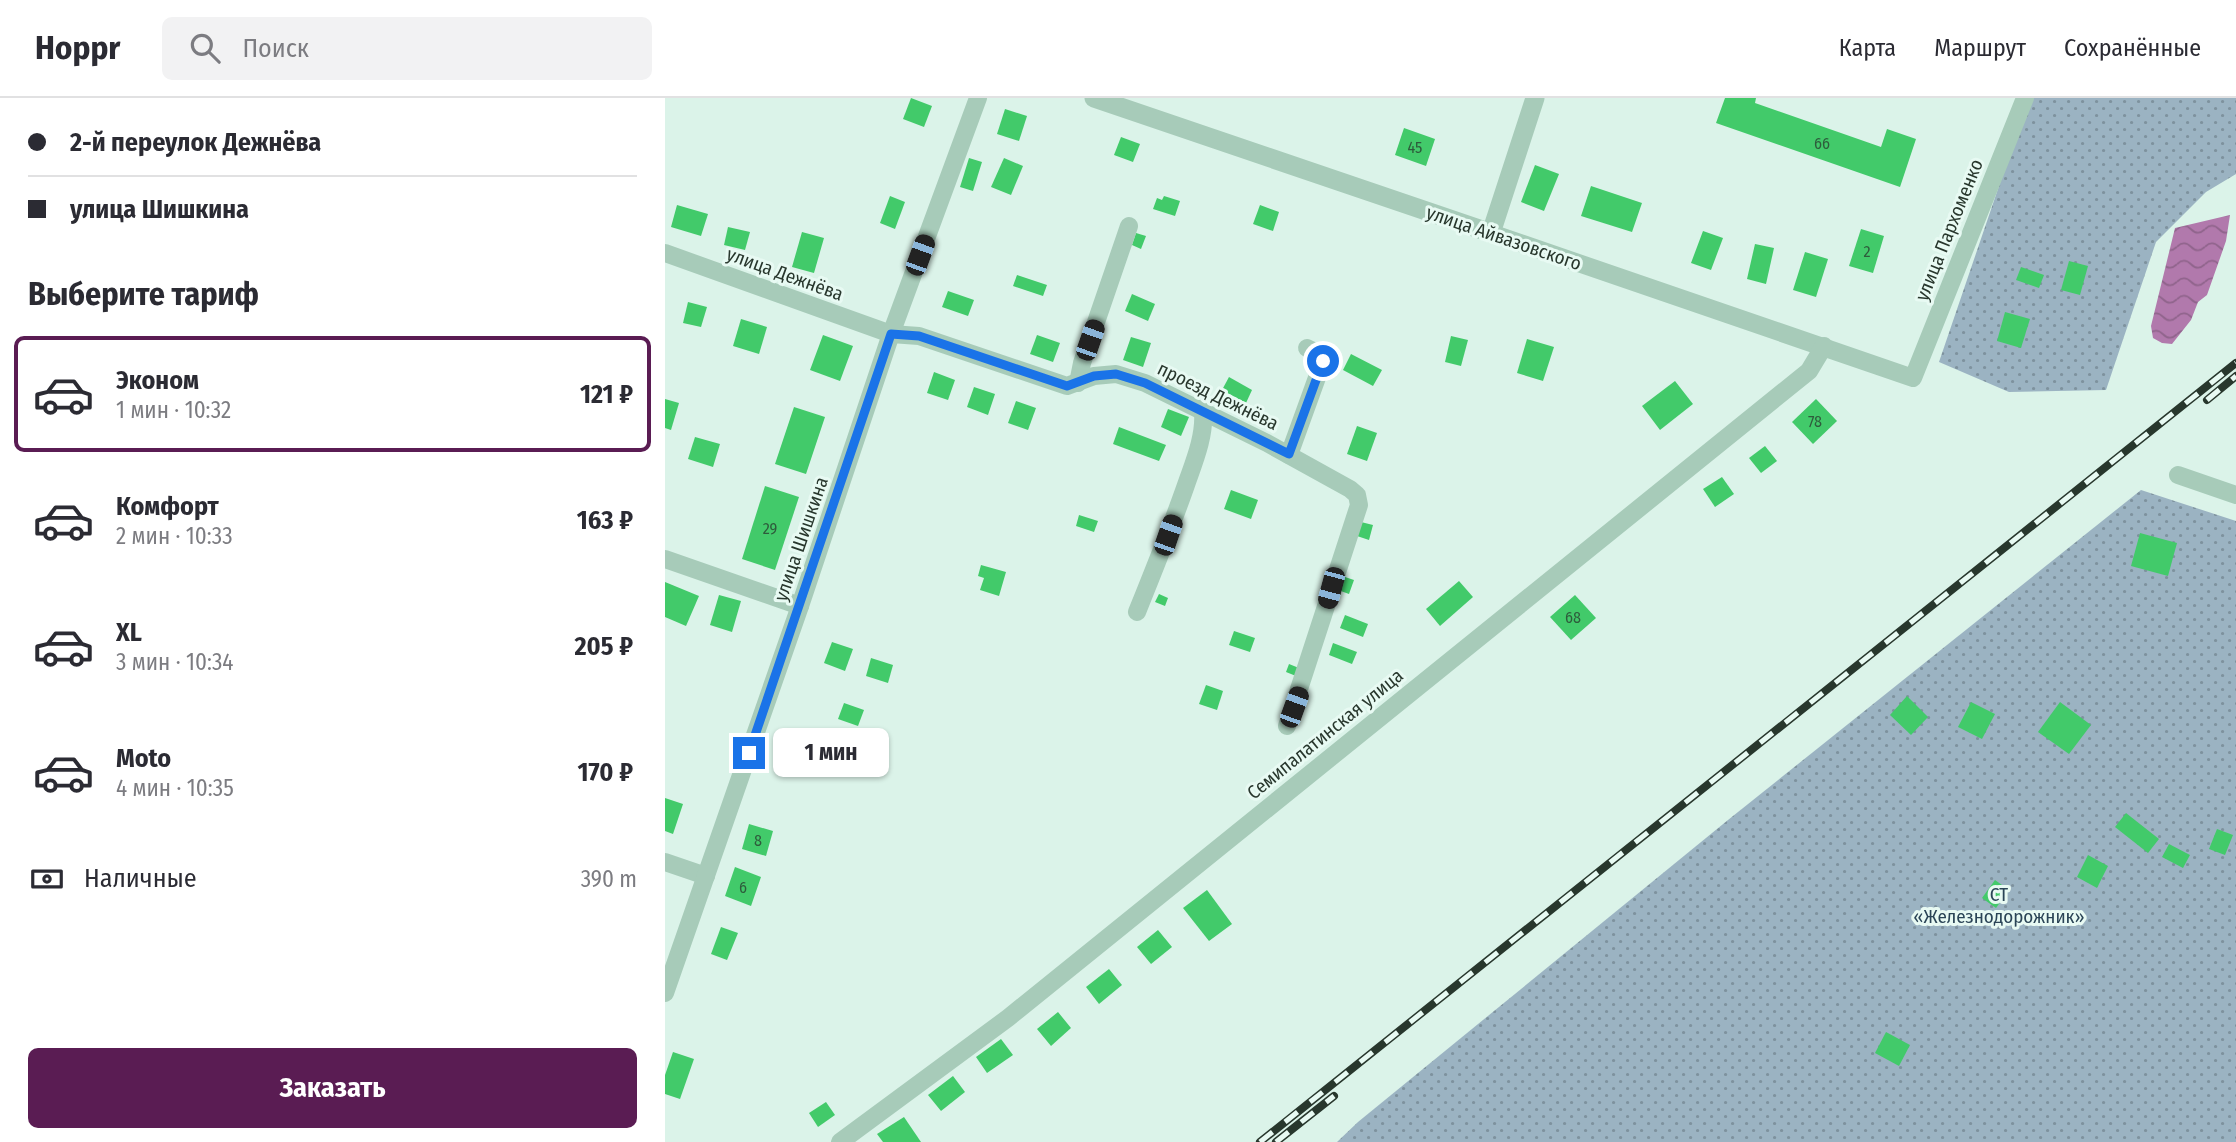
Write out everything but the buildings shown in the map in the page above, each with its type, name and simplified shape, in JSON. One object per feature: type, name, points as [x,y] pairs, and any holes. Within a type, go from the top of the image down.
[{"type":"street","name":"улица Шишкина","points":[[665,993],[800,606],[891,334],[978,98]]},
{"type":"street","name":"улица Айвазовского","points":[[1094,98],[1913,378]]},
{"type":"street","points":[[1491,233],[1535,98]]},
{"type":"street","name":"улица Пархоменко","points":[[1913,378],[2025,98]]},
{"type":"street","points":[[1078,383],[1082,363],[1129,226]]},
{"type":"street","name":"улица Дежнёва","points":[[665,253],[891,334]]},
{"type":"street","name":"проезд Дежнёва","points":[[891,334],[919,336],[1067,386],[1094,376],[1116,374],[1145,383],[1289,454],[1357,495],[1359,505],[1356,516],[1287,726]]},
{"type":"street","name":"Семипалатинская улица","points":[[840,1142],[1008,1018],[1809,371],[1824,346]]},
{"type":"street","points":[[1289,454],[1323,361],[1319,354],[1307,348]]},
{"type":"street","points":[[1137,612],[1194,462],[1204,425],[1203,412]]},
{"type":"street","points":[[2178,475],[2236,495]]},
{"type":"street","points":[[665,559],[800,606]]},
{"type":"street","points":[[665,862],[706,876]]},
{"type":"green space","points":[[2029,98],[2236,98],[2236,174],[2206,192],[2156,242],[2106,390],[2009,392],[1939,362]]},
{"type":"green space","name":"СТ «Железнодорожник»","points":[[2141,490],[2236,521],[2236,1142],[1337,1142],[1728,820]]},
{"type":"water","points":[[2230,215],[2226,241],[2207,295],[2198,302],[2191,320],[2172,344],[2153,338],[2151,326],[2175,228]]},
{"type":"railway","points":[[1260,1142],[2236,363]]},
{"type":"railway","points":[[2207,400],[2236,376]]},
{"type":"railway","points":[[1276,1142],[1334,1096]]},
{"type":"route","points":[[749,753],[891,334],[919,336],[1067,386],[1094,376],[1116,374],[1145,383],[1289,454],[1323,361]]}]
